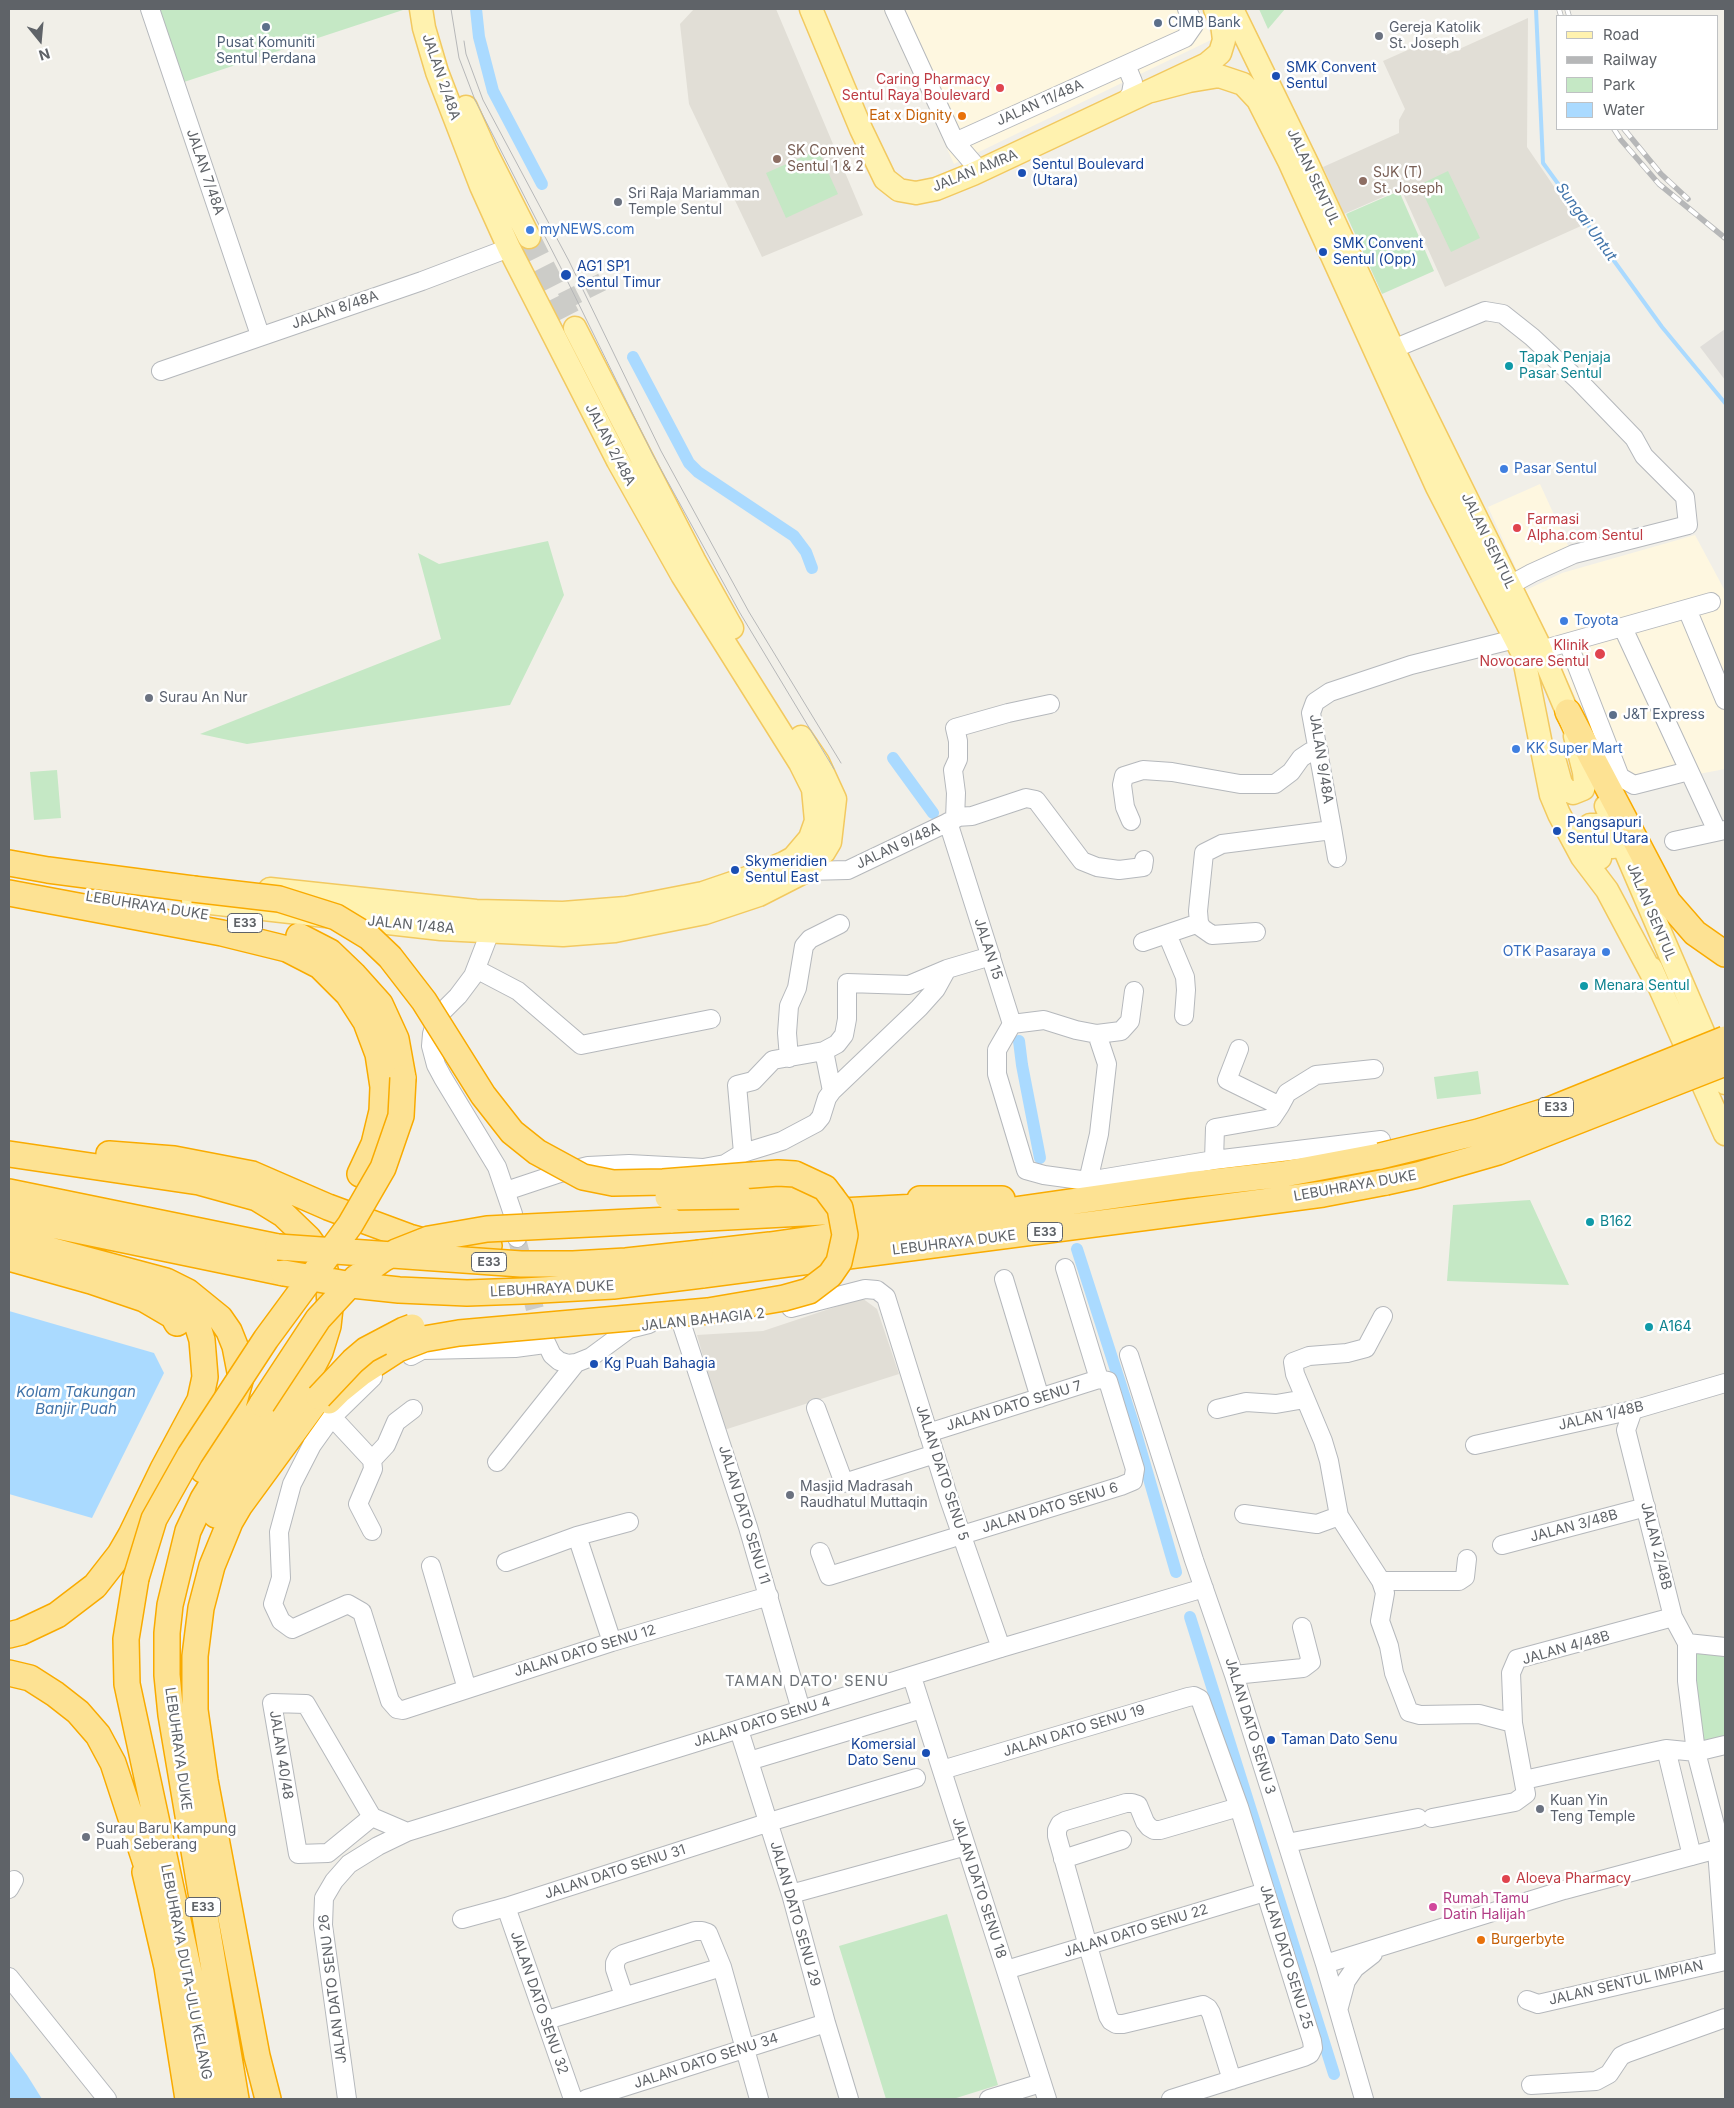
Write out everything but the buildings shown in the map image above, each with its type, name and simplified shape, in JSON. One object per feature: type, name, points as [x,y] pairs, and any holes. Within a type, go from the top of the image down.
[{"type":"highway","points":[[1568,712],[1668,902],[1695,933],[1725,954]]},
{"type":"highway","name":"LEBUHRAYA DUKE","points":[[9,863],[193,889]]},
{"type":"highway","name":"LEBUHRAYA DUKE","points":[[9,882],[185,911],[252,924],[299,936],[330,952],[354,975],[380,1004],[396,1039],[403,1078],[401,1116],[383,1168],[350,1225],[266,1338],[190,1455],[154,1519],[136,1578]]},
{"type":"highway","points":[[193,889],[276,908],[326,925],[357,945],[380,967],[412,1008],[471,1099],[503,1139],[523,1159],[573,1186],[603,1194],[664,1197],[818,1196],[887,1200],[1092,1189]]},
{"type":"highway","points":[[193,889],[279,899],[336,917],[369,937],[390,957],[424,1001],[482,1095],[512,1132],[537,1152],[583,1177],[613,1183],[662,1182],[778,1173],[795,1174],[825,1188],[840,1208],[845,1235],[839,1262],[830,1276],[809,1291],[784,1298],[708,1311],[458,1333],[424,1339],[398,1349],[379,1360],[340,1390],[266,1472],[240,1504],[222,1537],[201,1608]]},
{"type":"highway","points":[[9,893],[202,930],[287,949],[320,966],[348,994],[366,1022],[378,1054],[383,1087],[382,1111],[374,1144],[333,1225],[279,1310],[266,1338]]},
{"type":"highway","name":"LEBUHRAYA DUKE","points":[[9,1216],[284,1273],[352,1285],[399,1290],[467,1293],[523,1292],[613,1286],[700,1266],[770,1245],[1092,1189],[1284,1174],[1380,1148],[1478,1132],[1550,1110],[1725,1039]]},
{"type":"highway","name":"LEBUHRAYA DUKE","points":[[9,1192],[278,1247],[521,1264],[600,1262],[700,1266],[952,1244],[1323,1194],[1386,1182],[1418,1175],[1498,1152],[1725,1063]]},
{"type":"highway","points":[[9,1140],[47,1150]]},
{"type":"highway","points":[[9,1146],[174,1159],[252,1174],[328,1207],[408,1237],[438,1245],[470,1248],[489,1246],[592,1249],[700,1266]]},
{"type":"highway","points":[[9,1154],[199,1182],[257,1198],[283,1214],[308,1238],[324,1265],[329,1287],[330,1308],[328,1326],[320,1352],[306,1379],[270,1435],[224,1498],[216,1514],[202,1551],[199,1574],[201,1608]]},
{"type":"highway","points":[[170,1605],[184,1544],[203,1500],[318,1319],[356,1278],[396,1252],[429,1240],[487,1229],[670,1220],[1092,1189]]},
{"type":"highway","points":[[9,1238],[166,1281],[188,1292],[204,1304],[220,1318],[229,1331],[239,1361],[241,1377],[228,1424],[179,1516],[169,1544],[167,1564],[170,1605]]},
{"type":"highway","points":[[9,1258],[92,1281],[144,1299],[173,1316],[184,1336],[189,1358],[192,1386],[190,1416]]},
{"type":"highway","points":[[266,1472],[326,1407],[353,1361],[366,1350],[404,1330],[425,1323],[489,1314],[645,1299],[700,1266]]},
{"type":"highway","points":[[9,1635],[22,1632],[57,1615],[94,1586],[120,1554],[200,1400],[206,1377],[202,1340],[198,1327],[189,1314],[158,1288],[130,1270]]},
{"type":"highway","name":"LEBUHRAYA DUTA-ULU KELANG","points":[[136,1578],[126,1640],[127,1684],[191,1981],[199,2094]]},
{"type":"highway","name":"LEBUHRAYA DUKE","points":[[170,1605],[167,1660],[171,1716],[236,2099]]},
{"type":"highway","name":"LEBUHRAYA DUKE","points":[[201,1608],[195,1656],[195,1710],[205,1780],[239,1964],[268,2099]]},
{"type":"highway","points":[[9,1673],[30,1678],[56,1694],[78,1712],[98,1735],[114,1763],[151,1874],[199,2094]]},
{"type":"main road","name":"JALAN 2/48A","points":[[421,9],[424,28],[437,72],[481,186],[509,248],[618,461],[682,575],[800,763],[814,789],[817,845]]},
{"type":"main road","name":"JALAN 2/48A","points":[[434,9],[437,26],[450,68],[466,107],[486,152],[529,237]]},
{"type":"main road","name":"JALAN AMRA","points":[[811,9],[885,179],[899,190],[916,193],[936,189],[980,171],[1151,91]]},
{"type":"main road","points":[[1151,91],[1207,64],[1220,53],[1224,40],[1222,24],[1216,9]]},
{"type":"main road","name":"JALAN SENTUL","points":[[1232,9],[1308,165],[1393,348],[1510,585],[1527,648],[1551,796],[1572,841],[1607,890],[1660,989],[1725,1134]]},
{"type":"main road","name":"JALAN SENTUL","points":[[1151,91],[1189,80],[1219,76],[1243,84],[1258,100],[1437,487],[1527,648],[1568,712],[1725,1083]]},
{"type":"main road","name":"JALAN 2/48A","points":[[575,328],[694,560],[742,646],[811,751],[828,782],[835,799],[830,842],[817,845],[799,864]]},
{"type":"main road","points":[[1527,648],[1561,784],[1573,793],[1583,789],[1585,783],[1584,772],[1568,712]]},
{"type":"main road","points":[[1660,989],[1620,888],[1585,835],[1585,829],[1590,825],[1599,825],[1604,830],[1683,986]]},
{"type":"main road","name":"JALAN 1/48A","points":[[9,855],[21,859],[457,909],[563,913],[626,908],[703,892],[799,864]]},
{"type":"main road","name":"JALAN 1/48A","points":[[9,874],[45,882],[233,906],[441,929],[563,935],[615,931],[705,913],[760,895],[799,864]]},
{"type":"street","name":"JALAN 7/48A","points":[[150,9],[260,335]]},
{"type":"street","points":[[894,9],[955,142],[980,171]]},
{"type":"street","name":"JALAN 11/48A","points":[[955,142],[1185,38],[1194,25],[1187,9]]},
{"type":"street","points":[[1124,104],[1131,92],[1133,82],[1126,65]]},
{"type":"street","name":"JALAN 8/48A","points":[[161,370],[422,281],[509,248]]},
{"type":"street","points":[[1393,348],[1485,311],[1503,314],[1532,337],[1580,382],[1634,438],[1644,456],[1684,497],[1688,525],[1574,554],[1510,585]]},
{"type":"street","name":"JALAN 9/48A","points":[[1337,858],[1311,713],[1315,702],[1330,692],[1411,665],[1568,643],[1711,602]]},
{"type":"street","points":[[1687,609],[1725,700]]},
{"type":"street","points":[[1623,628],[1689,771],[1721,831],[1674,841]]},
{"type":"street","points":[[1568,643],[1620,776],[1625,781],[1634,785],[1689,771]]},
{"type":"street","name":"JALAN 15","points":[[1012,1024],[952,820],[955,787],[953,776],[958,759],[958,741],[955,728],[1008,713],[1050,704]]},
{"type":"street","points":[[1131,821],[1125,807],[1122,785],[1124,776],[1143,770],[1172,772],[1240,784],[1275,784],[1291,772],[1301,758],[1310,752],[1319,750]]},
{"type":"street","name":"JALAN 9/48A","points":[[799,864],[848,870],[952,820],[972,816],[1026,798],[1036,800],[1082,861],[1105,869],[1119,870],[1144,867],[1144,860]]},
{"type":"street","points":[[1256,932],[1212,935],[1206,933],[1198,923],[1204,853],[1222,844],[1324,831],[1332,828]]},
{"type":"street","name":"JALAN 9/48A","points":[[817,845],[831,864],[848,870]]},
{"type":"street","points":[[1143,942],[1198,923]]},
{"type":"street","points":[[790,1058],[787,1033],[789,1006],[796,988],[804,946],[810,939],[840,924]]},
{"type":"street","points":[[490,932],[473,976],[458,996],[437,1017],[431,1046],[436,1064],[459,1106],[497,1167],[513,1214],[517,1238]]},
{"type":"street","points":[[1167,934],[1185,977],[1184,1016]]},
{"type":"street","points":[[743,1153],[737,1085],[753,1081],[773,1060],[824,1051],[837,1044],[844,1035],[847,1019],[847,983],[909,985],[947,969],[991,956]]},
{"type":"street","points":[[476,969],[518,991],[580,1045],[711,1019]]},
{"type":"street","points":[[506,1191],[588,1166],[629,1164],[703,1168],[725,1164],[743,1153],[782,1141],[816,1122],[821,1117],[832,1091],[919,1008],[936,988],[947,969]]},
{"type":"street","points":[[1134,991],[1130,1021],[1121,1031],[1096,1034],[1044,1020],[1012,1024],[997,1050],[997,1074],[1026,1170],[1092,1189],[1214,1160],[1380,1148]]},
{"type":"street","points":[[1092,1189],[1107,1064],[1096,1034]]},
{"type":"street","points":[[1239,1049],[1227,1080],[1280,1106]]},
{"type":"street","points":[[824,1051],[832,1091]]},
{"type":"street","points":[[1214,1160],[1216,1128],[1272,1118],[1287,1093],[1316,1075],[1374,1069]]},
{"type":"street","name":"JALAN DATO SENU 6","points":[[820,1552],[829,1576],[1121,1486],[1133,1480],[1135,1469],[1108,1381],[1099,1379],[1064,1268]]},
{"type":"street","points":[[1004,1279],[1040,1398]]},
{"type":"street","name":"JALAN BAHAGIA 2","points":[[576,1363],[591,1356],[629,1329],[647,1324],[753,1316],[865,1289],[877,1290],[886,1297]]},
{"type":"street","name":"JALAN DATO SENU 5","points":[[886,1297],[928,1433],[1001,1648]]},
{"type":"street","points":[[1383,1316],[1366,1348],[1347,1353],[1309,1356],[1293,1362],[1295,1374],[1318,1426],[1325,1448],[1339,1516],[1381,1581],[1386,1599],[1380,1621],[1388,1640],[1394,1673],[1409,1712],[1420,1715],[1479,1714],[1513,1723]]},
{"type":"street","name":"JALAN DATO SENU 11","points":[[681,1322],[724,1449],[769,1596],[801,1710]]},
{"type":"street","points":[[372,1531],[358,1504],[373,1469],[372,1460],[326,1407],[374,1376],[422,1350],[515,1348],[543,1338],[552,1355],[559,1361],[568,1364],[576,1363]]},
{"type":"street","name":"JALAN DATO SENU 3","points":[[1129,1355],[1204,1588],[1234,1674],[1325,1964],[1364,2099]]},
{"type":"street","points":[[498,1462],[576,1363]]},
{"type":"street","name":"JALAN DATO SENU 7","points":[[928,1433],[1099,1379]]},
{"type":"street","name":"JALAN 1/48B","points":[[1475,1445],[1633,1410],[1725,1383]]},
{"type":"street","points":[[1217,1408],[1246,1402],[1276,1404],[1305,1399]]},
{"type":"street","name":"JALAN DATO SENU 12","points":[[326,1407],[312,1445],[292,1484],[279,1532],[281,1578],[273,1604],[281,1621],[292,1628],[348,1604],[362,1612],[390,1701],[397,1709],[403,1710],[612,1642],[769,1596]]},
{"type":"street","points":[[816,1408],[844,1483],[935,1454]]},
{"type":"street","points":[[372,1460],[386,1444],[396,1422],[413,1409]]},
{"type":"street","name":"JALAN 2/48B","points":[[1633,1410],[1626,1430],[1673,1618],[1687,1643]]},
{"type":"street","name":"JALAN 3/48B","points":[[1502,1545],[1646,1507]]},
{"type":"street","points":[[1244,1514],[1317,1524],[1339,1516]]},
{"type":"street","points":[[506,1562],[577,1536],[629,1522]]},
{"type":"street","points":[[577,1536],[612,1642]]},
{"type":"street","points":[[1381,1581],[1459,1581],[1465,1577],[1467,1559]]},
{"type":"street","points":[[431,1566],[467,1689]]},
{"type":"street","name":"JALAN DATO SENU 4","points":[[407,1832],[1001,1648],[1204,1588]]},
{"type":"street","name":"JALAN 4/48B","points":[[1524,1780],[1513,1723],[1512,1673],[1517,1659],[1673,1618]]},
{"type":"street","points":[[1234,1674],[1303,1668],[1310,1662],[1302,1627]]},
{"type":"street","points":[[1725,1647],[1687,1643],[1686,1681],[1696,1752],[1721,1848],[1725,1953]]},
{"type":"street","name":"JALAN DATO SENU 18","points":[[912,1677],[1044,2091]]},
{"type":"street","name":"JALAN DATO SENU 19","points":[[942,1770],[1188,1697],[1194,1696],[1200,1699],[1203,1704]]},
{"type":"street","name":"JALAN 40/48","points":[[272,1703],[306,1704],[372,1817],[328,1853],[298,1854],[272,1703]]},
{"type":"street","name":"JALAN DATO SENU 25","points":[[1171,2099],[1304,2057],[1310,2054],[1312,2048],[1312,2042],[1266,1892],[1203,1704]]},
{"type":"street","points":[[749,1761],[922,1709]]},
{"type":"street","name":"JALAN DATO SENU 29","points":[[739,1730],[791,1894],[849,2099]]},
{"type":"street","points":[[1286,1843],[1515,1802],[1526,1794],[1524,1780],[1666,1749],[1696,1752],[1725,1744]]},
{"type":"street","points":[[1666,1749],[1692,1856]]},
{"type":"street","name":"JALAN DATO SENU 31","points":[[462,1919],[506,1907],[916,1778]]},
{"type":"street","points":[[1232,2080],[1212,2013],[1203,2005],[1123,2024],[1116,2024],[1111,2021],[1063,1859],[1057,1830],[1060,1824],[1091,1813],[1132,1803],[1138,1805],[1149,1827],[1154,1830],[1160,1830],[1239,1807]]},
{"type":"street","points":[[372,1817],[407,1832]]},
{"type":"street","name":"JALAN DATO SENU 26","points":[[347,2099],[323,1925],[324,1898],[334,1881],[349,1864],[378,1846],[407,1832]]},
{"type":"street","points":[[1063,1859],[1122,1840]]},
{"type":"street","points":[[791,1894],[966,1846]]},
{"type":"street","points":[[1325,1964],[1564,1890],[1721,1848]]},
{"type":"street","name":"JALAN DATO SENU 22","points":[[1006,1970],[1266,1892]]},
{"type":"street","name":"JALAN DATO SENU 32","points":[[506,1907],[573,2099]]},
{"type":"street","points":[[624,1996],[615,1969],[618,1957],[696,1931],[702,1930],[708,1934],[722,1967],[759,2099]]},
{"type":"street","points":[[1338,2008],[1346,1981],[1355,1968],[1384,1946]]},
{"type":"street","name":"JALAN SENTUL IMPIAN","points":[[1527,2000],[1538,2004],[1725,1953]]},
{"type":"street","points":[[547,2020],[722,1967]]},
{"type":"street","points":[[9,1977],[107,2099]]},
{"type":"street","points":[[1531,2085],[1596,2081],[1609,2074],[1621,2056],[1627,2053],[1725,2018]]},
{"type":"street","name":"JALAN DATO SENU 34","points":[[586,2099],[826,2023]]},
{"type":"street","points":[[989,2099],[1044,2091]]},
{"type":"shaded area","name":"SK Convent Sentul 1 & 2","points":[[694,9],[776,9],[863,215],[762,257],[689,104],[680,24]]},
{"type":"shaded area","points":[[883,9],[1199,9],[1213,39],[954,164]]},
{"type":"shaded area","points":[[1528,18],[1527,147],[1581,226],[1445,287],[1401,189],[1344,214],[1323,167],[1399,133],[1399,120],[1405,109],[1383,61],[1437,37],[1446,55]]},
{"type":"shaded area","points":[[1725,329],[1725,380],[1700,347]]},
{"type":"shaded area","points":[[1540,484],[1571,552],[1519,575],[1488,507]]},
{"type":"shaded area","points":[[1695,535],[1725,591],[1725,769],[1620,789],[1524,591],[1562,573]]},
{"type":"shaded area","points":[[862,1298],[877,1309],[899,1374],[724,1430],[697,1335],[763,1331]]},
{"type":"green space","points":[[159,9],[406,9],[184,82]]},
{"type":"green space","points":[[1259,9],[1285,9],[1268,29]]},
{"type":"green space","points":[[818,150],[838,194],[786,218],[766,173]]},
{"type":"green space","points":[[1448,171],[1480,238],[1451,252],[1419,185]]},
{"type":"green space","points":[[1399,191],[1434,271],[1382,294],[1346,214]]},
{"type":"green space","points":[[548,541],[564,595],[510,705],[247,744],[200,734],[441,639],[418,553],[439,564]]},
{"type":"green space","points":[[57,770],[61,818],[34,820],[30,772]]},
{"type":"green space","points":[[1478,1071],[1481,1094],[1437,1099],[1434,1077]]},
{"type":"green space","points":[[1530,1200],[1569,1285],[1447,1281],[1453,1205]]},
{"type":"green space","points":[[1689,1649],[1725,1649],[1725,1740],[1705,1745],[1697,1741]]},
{"type":"green space","points":[[947,1914],[998,2085],[953,2099],[886,2099],[839,1946]]},
{"type":"water","name":"Kolam Takungan Banjir Puah","points":[[9,1311],[154,1353],[164,1373],[92,1518],[9,1494]]},
{"type":"water","points":[[9,2050],[27,2075],[42,2099],[9,2099]]},
{"type":"waterway","points":[[476,9],[479,37],[493,91],[542,184]]},
{"type":"waterway","name":"Sungai Untut","points":[[1536,9],[1543,163],[1662,327],[1725,403]]},
{"type":"waterway","points":[[633,357],[689,463],[698,472],[794,536],[806,552],[812,568]]},
{"type":"waterway","points":[[893,758],[933,813]]},
{"type":"waterway","points":[[1019,1041],[1040,1158]]},
{"type":"waterway","points":[[1077,1249],[1132,1420],[1176,1572]]},
{"type":"waterway","points":[[1190,1617],[1334,2074]]},
{"type":"tunnel","points":[[529,237],[575,328]]},
{"type":"tunnel","points":[[562,302],[608,279]]},
{"type":"tunnel","points":[[517,1239],[541,1333]]},
{"type":"tram line","points":[[451,9],[459,58],[475,100],[560,266],[653,455],[740,613],[834,769]]},
{"type":"tram line","points":[[464,41],[466,54],[483,100],[569,261],[661,451],[749,612],[841,763]]},
{"type":"railway","points":[[1559,9],[1561,15]]},
{"type":"railway","points":[[1567,9],[1569,15]]},
{"type":"railway","points":[[1615,130],[1659,184],[1725,238]]},
{"type":"railway","points":[[1625,130],[1661,174],[1688,199]]},
{"type":"place","name":"CIMB Bank","points":[[1158,23]]},
{"type":"place","name":"Pusat Komuniti Sentul Perdana","points":[[266,27]]},
{"type":"place","name":"Gereja Katolik St. Joseph","points":[[1379,36]]},
{"type":"place","name":"SMK Convent Sentul","points":[[1276,76]]},
{"type":"place","name":"Caring Pharmacy Sentul Raya Boulevard","points":[[1000,88]]},
{"type":"place","name":"Eat x Dignity","points":[[962,116]]},
{"type":"place","name":"SK Convent Sentul 1 & 2","points":[[777,159]]},
{"type":"place","name":"Sentul Boulevard (Utara)","points":[[1022,173]]},
{"type":"place","name":"SJK (T) St. Joseph","points":[[1363,181]]},
{"type":"place","name":"Sri Raja Mariamman Temple Sentul","points":[[618,202]]},
{"type":"place","name":"myNEWS.com","points":[[530,230]]},
{"type":"place","name":"SMK Convent Sentul (Opp)","points":[[1323,252]]},
{"type":"place","name":"AG1 SP1 Sentul Timur","points":[[566,275]]},
{"type":"place","name":"Tapak Penjaja Pasar Sentul","points":[[1509,366]]},
{"type":"place","name":"Pasar Sentul","points":[[1504,469]]},
{"type":"place","name":"Farmasi Alpha.com Sentul","points":[[1517,528]]},
{"type":"place","name":"Toyota","points":[[1564,621]]},
{"type":"place","name":"Klinik Novocare Sentul","points":[[1600,654]]},
{"type":"place","name":"Surau An Nur","points":[[149,698]]},
{"type":"place","name":"J&T Express","points":[[1613,715]]},
{"type":"place","name":"KK Super Mart","points":[[1516,749]]},
{"type":"place","name":"Pangsapuri Sentul Utara","points":[[1557,831]]},
{"type":"place","name":"Skymeridien Sentul East","points":[[735,870]]},
{"type":"place","name":"OTK Pasaraya","points":[[1606,952]]},
{"type":"place","name":"Menara Sentul","points":[[1584,986]]},
{"type":"place","name":"B162","points":[[1590,1222]]},
{"type":"place","name":"A164","points":[[1649,1327]]},
{"type":"place","name":"Kg Puah Bahagia","points":[[594,1364]]},
{"type":"place","name":"Masjid Madrasah Raudhatul Muttaqin","points":[[790,1495]]},
{"type":"place","name":"Taman Dato Senu","points":[[1271,1740]]},
{"type":"place","name":"Komersial Dato Senu","points":[[926,1753]]},
{"type":"place","name":"Kuan Yin Teng Temple","points":[[1540,1809]]},
{"type":"place","name":"Surau Baru Kampung Puah Seberang","points":[[86,1837]]},
{"type":"place","name":"Aloeva Pharmacy","points":[[1506,1879]]},
{"type":"place","name":"Rumah Tamu Datin Halijah","points":[[1433,1907]]},
{"type":"place","name":"Burgerbyte","points":[[1481,1940]]},
{"type":"district","name":"TAMAN DATO' SENU","points":[[807,1681]]}]
